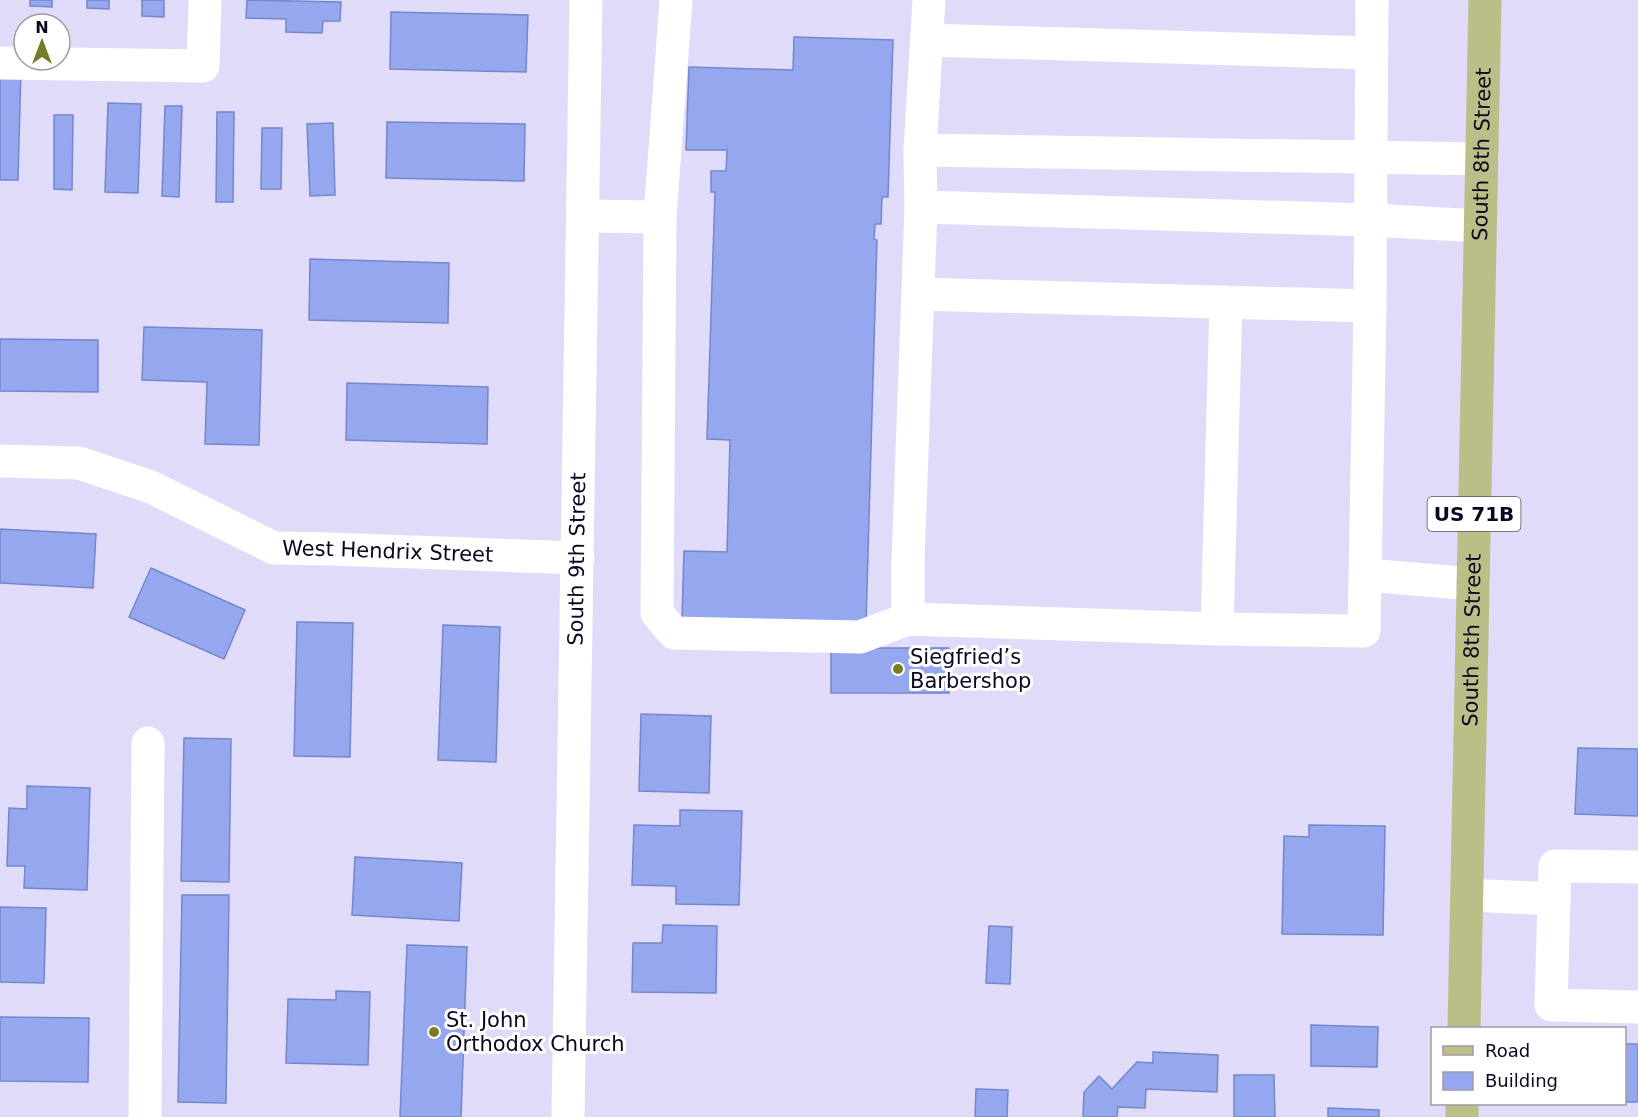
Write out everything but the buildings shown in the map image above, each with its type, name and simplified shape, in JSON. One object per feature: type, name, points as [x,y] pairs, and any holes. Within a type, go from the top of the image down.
[{"type":"main road","name":"South 8th Street","points":[[1464,1027],[1485,0]]},
{"type":"street","points":[[0,63],[202,66],[205,0]]},
{"type":"street","name":"South 9th Street","points":[[568,1117],[586,0]]},
{"type":"street","points":[[676,0],[660,217],[657,613],[675,633],[860,638],[908,619],[1217,629],[1364,631],[1370,306],[1372,0]]},
{"type":"street","points":[[908,619],[908,550],[921,207],[921,150],[929,0]]},
{"type":"street","points":[[927,40],[1372,53]]},
{"type":"street","points":[[921,150],[1482,159]]},
{"type":"street","points":[[921,207],[1371,220],[1480,226]]},
{"type":"street","points":[[583,216],[660,217]]},
{"type":"street","points":[[918,294],[1370,306]]},
{"type":"street","points":[[1217,629],[1226,302]]},
{"type":"street","name":"West Hendrix Street","points":[[0,461],[79,463],[151,487],[274,548],[578,558]]},
{"type":"street","points":[[1366,575],[1473,584]]},
{"type":"street","points":[[145,1117],[148,743]]},
{"type":"street","points":[[1638,867],[1555,866],[1551,1005],[1638,1007]]},
{"type":"street","points":[[1467,895],[1554,899]]},
{"type":"place","name":"Siegfried’s Barbershop","points":[[898,669]]},
{"type":"place","name":"St. John Orthodox Church","points":[[434,1032]]}]
